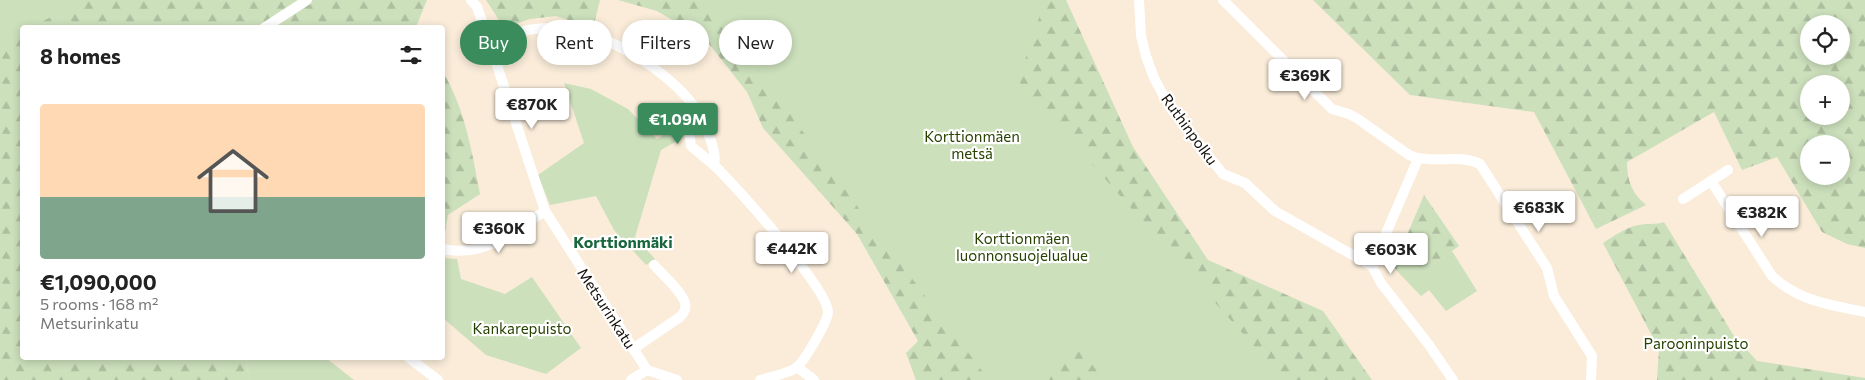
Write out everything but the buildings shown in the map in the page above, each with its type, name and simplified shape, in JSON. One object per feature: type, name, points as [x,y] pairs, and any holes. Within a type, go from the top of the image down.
[{"type":"street","points":[[269,25],[307,0]]},
{"type":"street","name":"Metsurinkatu","points":[[471,0],[477,7],[482,20]]},
{"type":"street","name":"Ruthinpolku","points":[[1139,0],[1141,36],[1154,78],[1170,106],[1223,174],[1245,183],[1282,216],[1372,266]]},
{"type":"street","points":[[1223,0],[1332,109],[1358,119],[1409,155],[1418,159],[1466,159],[1480,164],[1484,168],[1547,268],[1554,296],[1592,356],[1591,380]]},
{"type":"street","points":[[527,29],[579,30],[614,45],[662,74],[694,106],[712,143],[715,159],[714,166]]},
{"type":"street","name":"Metsurinkatu","points":[[497,65],[545,211],[647,370]]},
{"type":"street","points":[[694,106],[690,130],[691,146],[714,166],[788,248],[826,301],[828,311],[824,326],[797,368],[760,380]]},
{"type":"street","points":[[1418,159],[1372,266],[1381,283],[1429,345],[1453,380]]},
{"type":"street","points":[[1682,199],[1728,170]]},
{"type":"street","points":[[1711,181],[1772,276],[1781,285],[1805,299],[1865,312]]},
{"type":"street","points":[[445,249],[462,252],[485,247],[545,211]]},
{"type":"street","points":[[633,349],[680,317],[685,311],[686,304],[682,297],[654,265]]},
{"type":"street","points":[[412,360],[438,380]]},
{"type":"street","points":[[797,368],[814,380]]},
{"type":"street","points":[[631,380],[647,370],[677,380]]},
{"type":"green space","points":[[0,0],[427,0],[417,25],[20,25],[20,360],[245,360],[250,380],[0,380]]},
{"type":"green space","points":[[0,0],[83,0],[36,25],[20,25],[20,34],[0,42]]},
{"type":"green space","points":[[486,0],[600,0],[595,20],[568,20],[556,16],[527,20],[499,20]]},
{"type":"green space","name":"Korttionmäen luonnonsuojelualue","points":[[618,0],[1066,0],[1133,147],[1208,260],[1323,311],[1372,380],[916,380],[906,353],[918,341],[857,234],[763,128],[747,92],[726,65],[792,65],[792,20],[719,20],[719,56],[709,44],[709,20],[672,20],[657,11]]},
{"type":"green space","name":"Korttionmäen luonnonsuojelualue","points":[[689,0],[1045,0],[1018,81],[1284,380],[1104,380],[1075,343],[1036,380],[989,380],[857,206],[754,65],[792,65],[792,20],[722,20],[710,4]]},
{"type":"green space","points":[[1313,0],[1865,0],[1865,248],[1847,244],[1822,232],[1777,157],[1742,170],[1714,112],[1627,162],[1631,186],[1646,205],[1596,229],[1534,112],[1410,95]]},
{"type":"green space","points":[[445,76],[462,116],[471,147],[480,194],[448,215],[445,231]]},
{"type":"green space","points":[[564,83],[591,89],[628,109],[657,139],[685,122],[682,138],[661,150],[635,237],[655,259],[646,265],[614,230],[596,196],[550,205],[538,175],[584,143]]},
{"type":"green space","points":[[1424,195],[1459,246],[1431,266],[1416,251],[1396,270],[1394,266]]},
{"type":"green space","name":"Parooninpuisto","points":[[1664,222],[1734,336],[1757,361],[1865,378],[1865,380],[1657,380],[1659,349],[1603,243],[1634,226]]},
{"type":"green space","points":[[1416,251],[1431,266],[1452,251],[1477,291],[1446,311],[1429,290],[1421,296],[1396,270]]},
{"type":"green space","name":"Kankarepuisto","points":[[445,258],[457,259],[461,279],[505,294],[532,277],[581,348],[546,374],[486,355],[445,320]]},
{"type":"green space","points":[[245,360],[329,360],[354,380],[250,380]]},
{"type":"district","name":"Korttionmäki","points":[[623,241]]},
{"type":"park label","name":"Korttionmäen metsä","points":[[972,144]]}]
